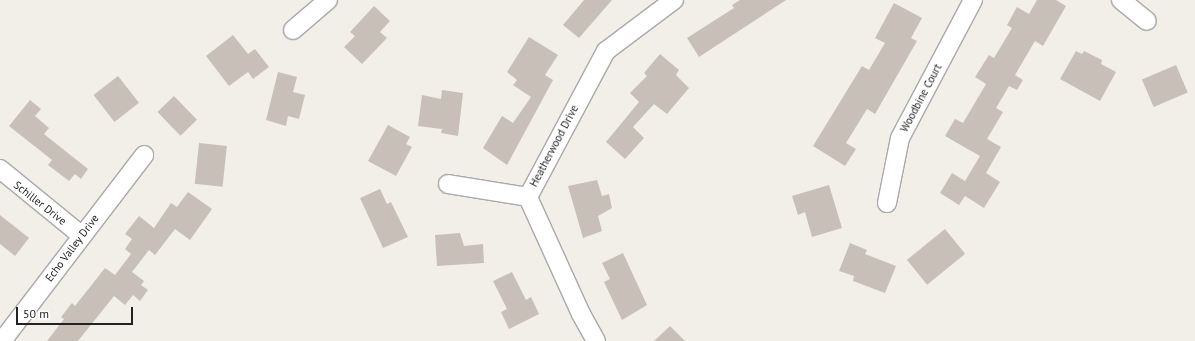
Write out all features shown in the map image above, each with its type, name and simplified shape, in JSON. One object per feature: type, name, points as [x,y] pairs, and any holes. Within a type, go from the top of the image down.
[{"type":"street","points":[[293,30],[328,0]]},
{"type":"street","name":"Heatherwood Drive","points":[[596,341],[581,314],[528,196],[606,51],[674,0]]},
{"type":"street","name":"Woodbine Court","points":[[887,203],[900,138],[973,0]]},
{"type":"street","points":[[1121,0],[1147,21]]},
{"type":"street","name":"Echo Valley Drive","points":[[2,341],[81,235],[144,155]]},
{"type":"street","name":"Schiller Drive","points":[[0,169],[81,235]]},
{"type":"street","points":[[448,184],[528,196]]},
{"type":"building","points":[[584,0],[612,0],[579,38],[563,25]]},
{"type":"building","points":[[740,0],[786,0],[699,57],[687,38],[734,8],[732,5]]},
{"type":"building","points":[[1037,0],[1056,0],[1066,6],[1043,46],[1035,41],[1015,75],[1023,80],[1017,90],[1009,86],[996,108],[1003,112],[987,139],[1001,147],[986,173],[1000,182],[984,208],[965,196],[959,205],[940,193],[952,173],[965,181],[980,156],[945,136],[955,119],[963,123],[986,84],[975,77],[989,55],[994,58],[1012,28],[1007,25],[1017,7],[1029,14]]},
{"type":"building","points":[[894,3],[922,18],[911,38],[917,41],[875,114],[867,109],[846,143],[856,149],[845,166],[813,146],[862,66],[869,70],[885,43],[875,38]]},
{"type":"building","points":[[374,6],[390,21],[380,32],[387,38],[362,64],[344,47],[355,36],[350,32]]},
{"type":"building","points":[[233,35],[248,54],[255,49],[269,67],[253,79],[248,72],[229,86],[206,56]]},
{"type":"building","points":[[529,37],[558,55],[545,75],[553,80],[507,165],[483,148],[502,116],[513,123],[531,97],[513,85],[517,80],[507,72]]},
{"type":"building","points":[[1076,51],[1082,54],[1084,51],[1102,60],[1101,64],[1116,72],[1100,101],[1060,79]]},
{"type":"building","points":[[660,54],[679,70],[676,75],[689,88],[667,114],[654,104],[633,127],[644,138],[625,159],[606,142],[639,102],[630,93],[647,76],[644,73]]},
{"type":"building","points":[[1176,65],[1188,93],[1154,107],[1142,79]]},
{"type":"building","points":[[278,72],[297,77],[293,92],[305,95],[299,119],[288,116],[286,126],[266,120]]},
{"type":"building","points":[[118,76],[139,103],[115,122],[94,95]]},
{"type":"building","points":[[442,90],[463,93],[458,136],[441,133],[442,129],[418,126],[422,95],[441,99]]},
{"type":"building","points":[[174,96],[197,120],[180,136],[157,112]]},
{"type":"building","points":[[30,100],[41,109],[35,116],[49,128],[44,134],[88,169],[81,179],[75,174],[69,181],[48,165],[52,160],[9,126]]},
{"type":"building","points":[[388,125],[410,137],[406,144],[412,147],[396,176],[368,161]]},
{"type":"building","points":[[199,143],[227,146],[223,187],[195,184]]},
{"type":"building","points":[[597,180],[602,196],[609,194],[612,208],[598,216],[602,231],[583,238],[568,186]]},
{"type":"building","points":[[829,185],[842,228],[812,237],[805,212],[798,215],[792,196]]},
{"type":"building","points":[[380,189],[387,204],[391,202],[408,237],[383,248],[360,198]]},
{"type":"building","points":[[188,192],[212,209],[190,240],[175,229],[155,255],[149,250],[132,272],[144,281],[141,285],[148,290],[140,301],[133,295],[125,305],[114,296],[78,341],[47,341],[64,319],[61,317],[72,303],[75,306],[105,268],[115,275],[131,254],[125,249],[132,239],[125,234],[139,216],[154,228],[171,203],[177,207]]},
{"type":"building","points":[[0,215],[29,238],[15,256],[0,244]]},
{"type":"building","points":[[945,229],[965,254],[927,285],[907,260]]},
{"type":"building","points":[[460,233],[464,246],[483,244],[484,263],[437,266],[435,235]]},
{"type":"building","points":[[850,243],[867,250],[865,254],[896,266],[885,293],[853,281],[854,276],[839,271]]},
{"type":"building","points":[[623,253],[647,305],[622,320],[604,282],[610,279],[602,263]]},
{"type":"building","points":[[512,272],[526,300],[531,297],[539,314],[509,329],[501,312],[507,309],[493,281]]},
{"type":"building","points":[[670,326],[685,341],[654,341]]}]
